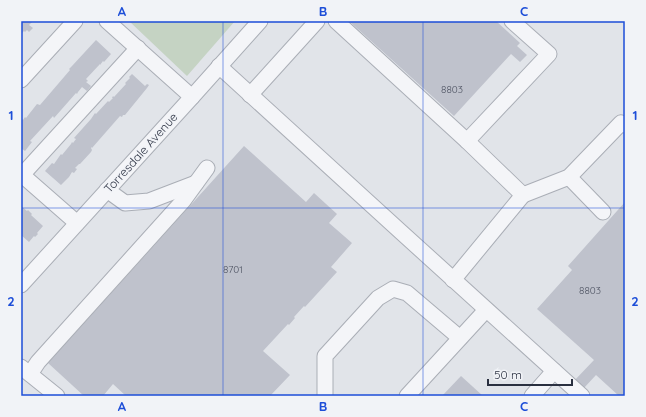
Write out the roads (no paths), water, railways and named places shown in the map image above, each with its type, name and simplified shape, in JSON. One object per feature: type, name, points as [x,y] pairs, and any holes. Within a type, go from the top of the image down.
[{"type":"street","points":[[21,80],[75,21]]},
{"type":"street","points":[[107,21],[192,97]]},
{"type":"street","name":"Torresdale Avenue","points":[[22,283],[260,21]]},
{"type":"street","points":[[250,95],[317,21]]},
{"type":"street","points":[[336,21],[468,141],[523,195]]},
{"type":"street","points":[[468,141],[549,54],[512,21]]},
{"type":"street","points":[[77,223],[22,174],[138,48]]},
{"type":"street","points":[[219,66],[582,396]]},
{"type":"street","points":[[453,280],[523,195],[569,177],[621,123],[625,125]]},
{"type":"street","points":[[57,396],[26,371],[38,362],[183,201],[207,168]]},
{"type":"street","points":[[569,177],[603,212]]},
{"type":"street","points":[[107,190],[125,203],[149,201],[196,183]]},
{"type":"street","points":[[325,396],[325,356],[378,298],[393,289],[407,293],[460,338]]},
{"type":"street","points":[[407,396],[486,310]]},
{"type":"street","points":[[532,396],[554,371]]}]
